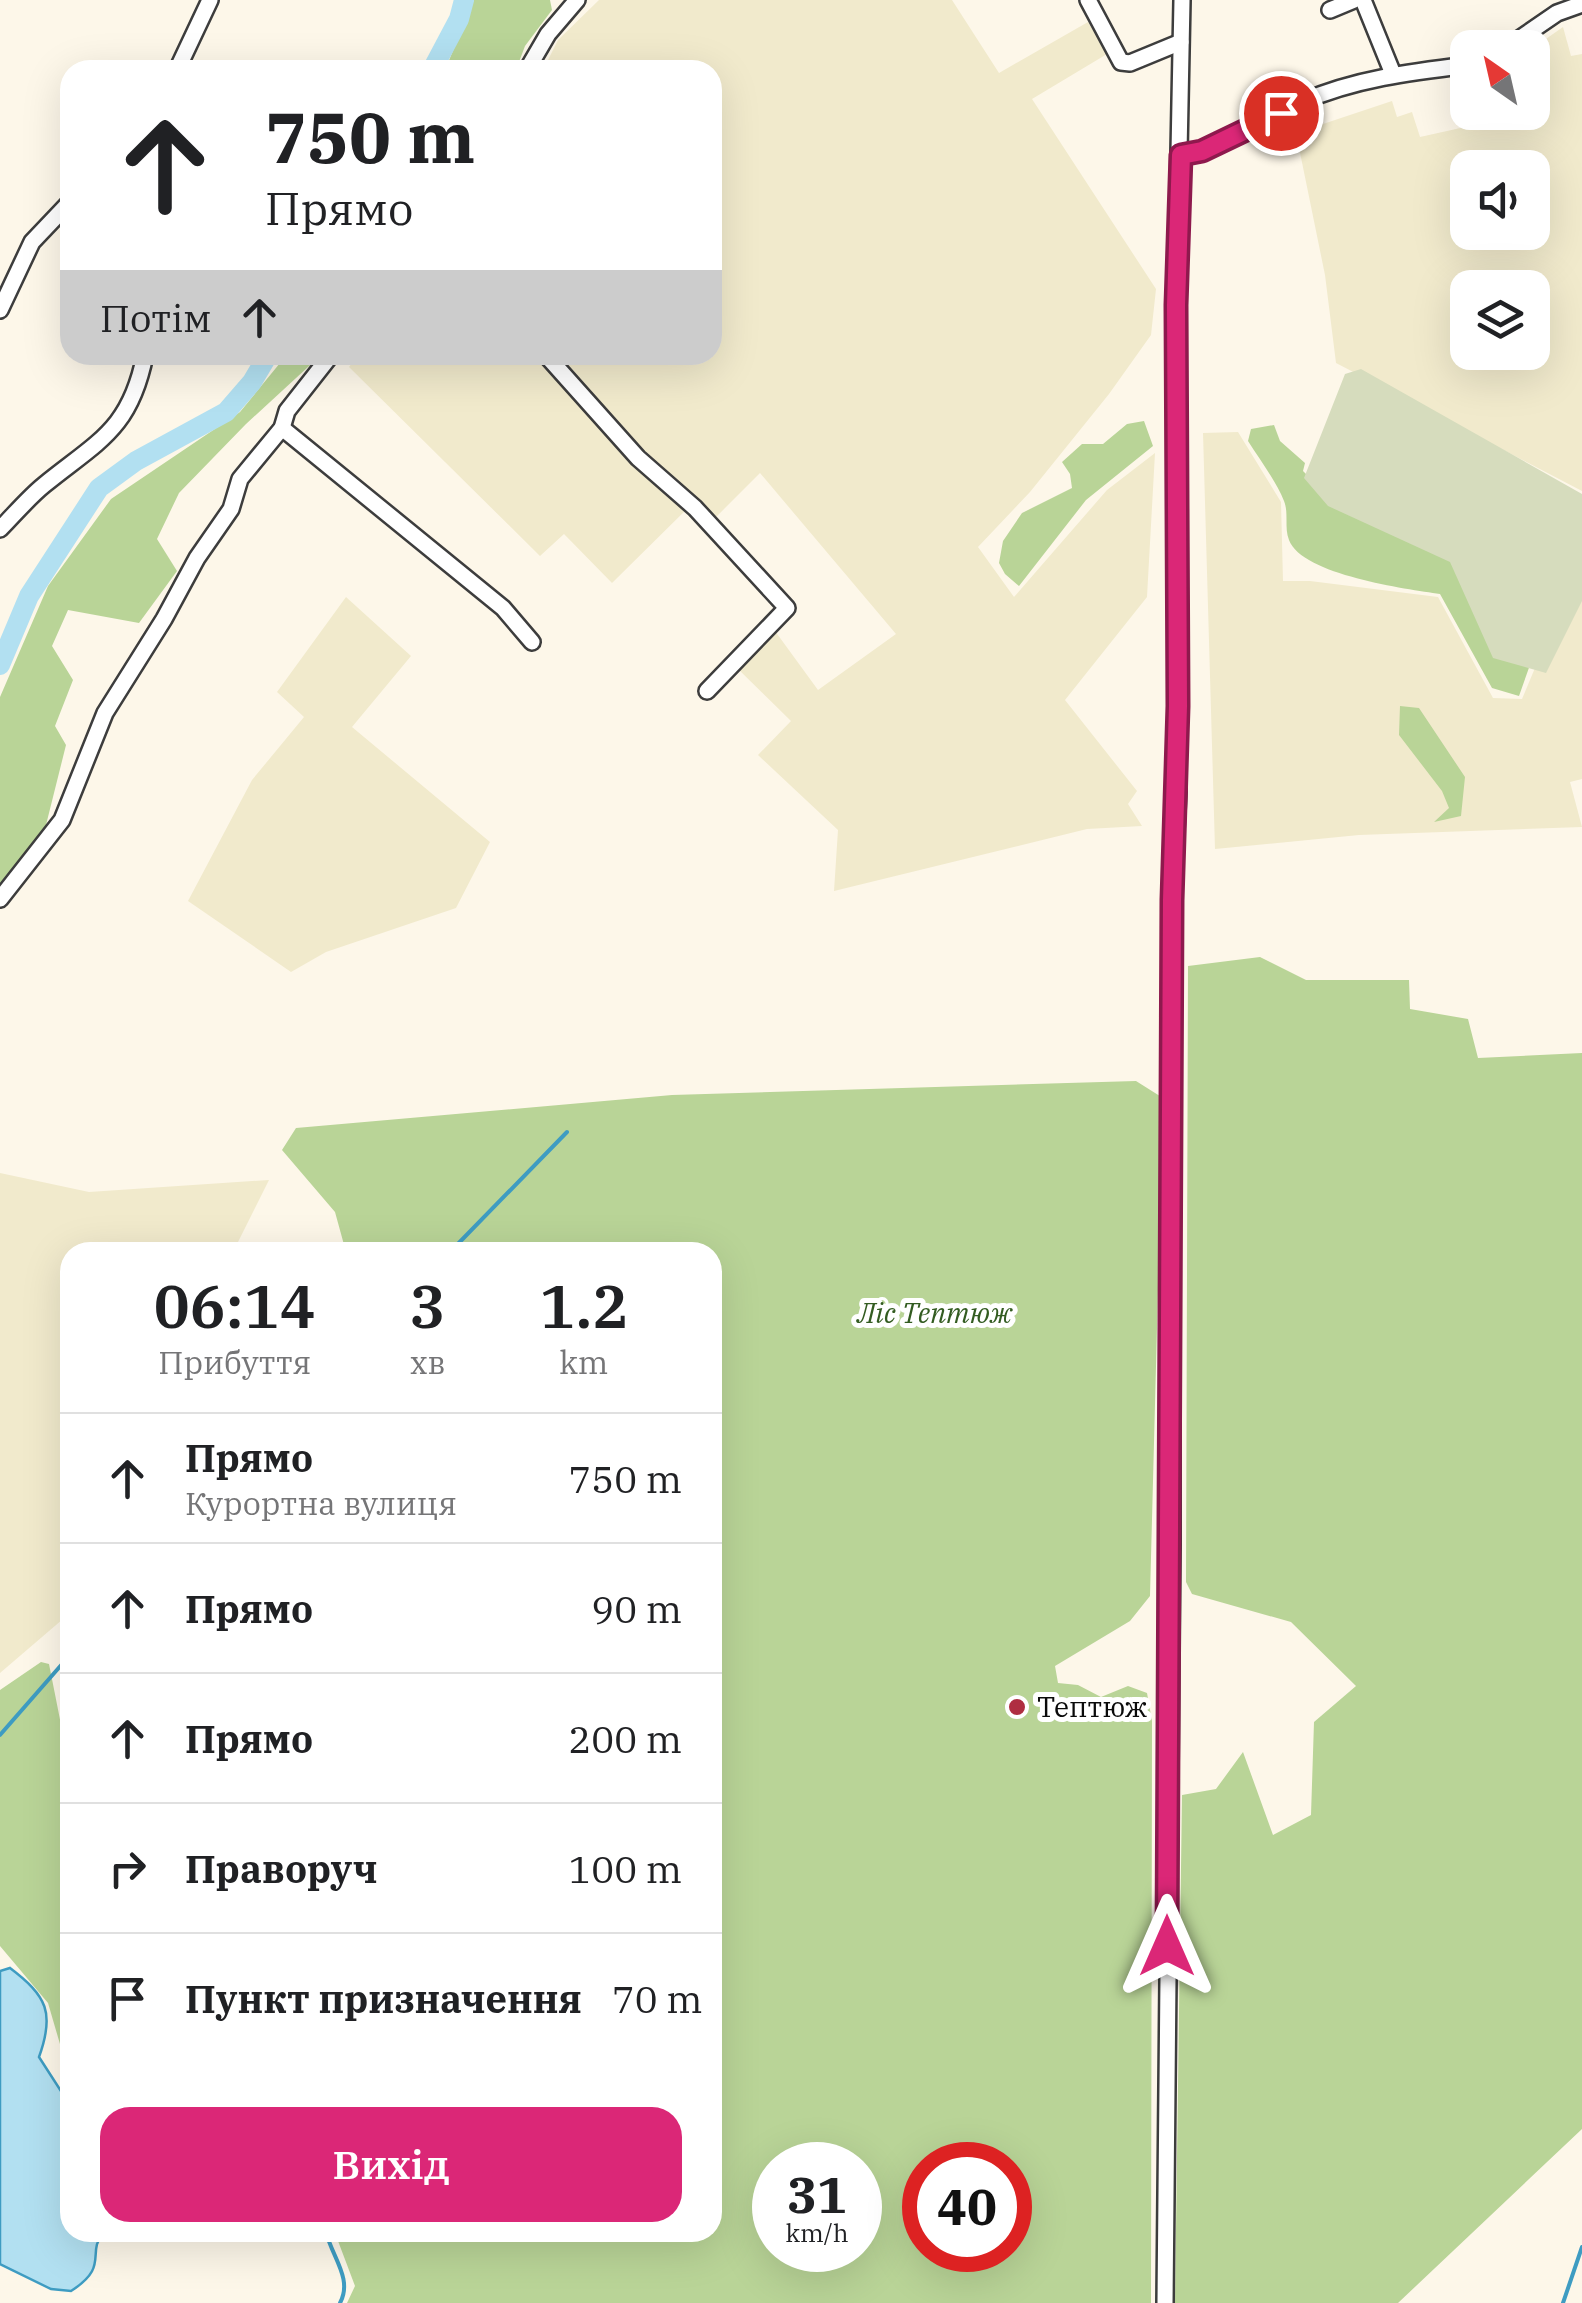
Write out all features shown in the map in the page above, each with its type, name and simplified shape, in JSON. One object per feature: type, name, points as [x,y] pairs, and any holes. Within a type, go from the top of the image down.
[{"type":"street","points":[[181,60],[210,0]]},
{"type":"street","points":[[532,60],[577,0]]},
{"type":"street","points":[[1088,0],[1121,62],[1130,63],[1181,42]]},
{"type":"street","points":[[1164,2303],[1172,1526],[1172,900],[1178,760],[1176,305],[1182,0]]},
{"type":"street","points":[[1330,10],[1354,0]]},
{"type":"street","points":[[1363,0],[1392,74]]},
{"type":"street","points":[[1532,30],[1557,12],[1582,4]]},
{"type":"street","points":[[1181,155],[1202,151],[1304,101],[1392,74],[1450,67]]},
{"type":"street","points":[[0,310],[32,242],[60,213]]},
{"type":"street","points":[[0,529],[43,486],[111,432],[138,387],[143,365]]},
{"type":"street","points":[[0,899],[62,820],[104,714],[231,508],[240,479],[282,428],[288,411],[323,365]]},
{"type":"street","points":[[555,365],[638,458],[695,508],[787,608],[707,691]]},
{"type":"street","points":[[282,428],[503,608],[532,642]]},
{"type":"shaded area","points":[[599,0],[952,0],[999,73],[1088,22],[1107,54],[1032,99],[1156,289],[1151,335],[1030,492],[978,547],[1014,597],[1107,490],[1155,453],[1147,597],[1065,700],[1137,791],[1128,804],[1142,826],[1087,829],[834,891],[838,830],[758,755],[791,721],[737,668],[775,631],[818,690],[896,634],[760,473],[713,520],[695,501],[612,583],[564,534],[540,556],[349,367],[722,365],[722,60],[548,60],[558,40]]},
{"type":"shaded area","points":[[1563,27],[1571,56],[1582,54],[1582,491],[1336,363],[1325,275],[1296,133],[1392,101],[1397,117],[1412,112],[1420,137],[1452,130],[1550,130],[1550,36]]},
{"type":"shaded area","points":[[1238,432],[1281,502],[1283,581],[1438,597],[1493,698],[1522,699],[1582,532],[1582,779],[1570,782],[1582,827],[1359,835],[1215,849],[1203,433]]},
{"type":"shaded area","points":[[346,597],[411,656],[352,727],[490,842],[456,908],[326,952],[291,972],[188,901],[252,780],[304,717],[277,692]]},
{"type":"shaded area","points":[[0,1173],[89,1192],[269,1180],[238,1242],[60,1242],[60,1622],[0,1673]]},
{"type":"green space","points":[[474,0],[550,0],[552,10],[525,46],[520,60],[449,60]]},
{"type":"green space","points":[[278,365],[310,365],[179,493],[157,539],[177,571],[139,623],[68,610],[52,646],[73,680],[55,726],[66,745],[44,833],[0,885],[0,697],[48,586],[111,499],[240,412]]},
{"type":"green space","points":[[1361,369],[1582,494],[1582,601],[1546,673],[1493,658],[1450,562],[1328,506],[1304,478],[1345,374]]},
{"type":"green space","points":[[1144,421],[1153,446],[1086,500],[1019,586],[999,563],[1003,541],[1022,513],[1072,488],[1070,474],[1062,462],[1082,444],[1103,444],[1127,424]]},
{"type":"green space","points":[[1274,425],[1280,441],[1305,463],[1303,471],[1337,505],[1454,562],[1531,662],[1519,696],[1492,688],[1440,594],[1357,578],[1313,562],[1298,552],[1289,540],[1281,493],[1248,441],[1251,429]]},
{"type":"green space","points":[[1400,706],[1419,708],[1465,777],[1461,816],[1434,822],[1449,808],[1442,791],[1399,735]]},
{"type":"green space","points":[[1260,957],[1306,980],[1409,980],[1410,1009],[1468,1019],[1478,1058],[1582,1053],[1582,2129],[1398,2303],[1175,2303],[1182,1795],[1216,1789],[1243,1752],[1273,1835],[1311,1815],[1314,1722],[1356,1686],[1291,1622],[1192,1594],[1186,1582],[1188,966]]},
{"type":"green space","name":"Ліс Тептюж","points":[[1136,1081],[1163,1098],[1150,1596],[1130,1621],[1055,1666],[1058,1683],[1078,1685],[1101,1697],[1128,1686],[1147,1693],[1152,1721],[1151,2303],[347,2303],[355,2286],[338,2242],[722,2242],[722,1242],[343,1242],[335,1212],[282,1150],[296,1128],[672,1095]]},
{"type":"green space","points":[[41,1662],[49,1664],[60,1720],[60,2044],[48,2003],[0,1946],[0,1690]]},
{"type":"water","points":[[10,1968],[32,1988],[47,2017],[39,2057],[60,2090],[60,2242],[97,2242],[94,2267],[71,2291],[51,2289],[0,2264],[0,1971]]},
{"type":"waterway","points":[[437,60],[459,19],[464,0]]},
{"type":"waterway","points":[[0,665],[29,596],[99,488],[136,461],[226,412],[262,365]]},
{"type":"waterway","points":[[460,1242],[567,1132]]},
{"type":"waterway","points":[[0,1735],[60,1666]]},
{"type":"waterway","points":[[330,2242],[343,2277],[340,2303]]},
{"type":"waterway","points":[[1563,2303],[1582,2247]]},
{"type":"place","name":"Тептюж","points":[[1017,1707]]},
{"type":"route","points":[[1167,1946],[1174,1160],[1172,900],[1178,792],[1175,378],[1181,155],[1202,151],[1281,113]]}]
